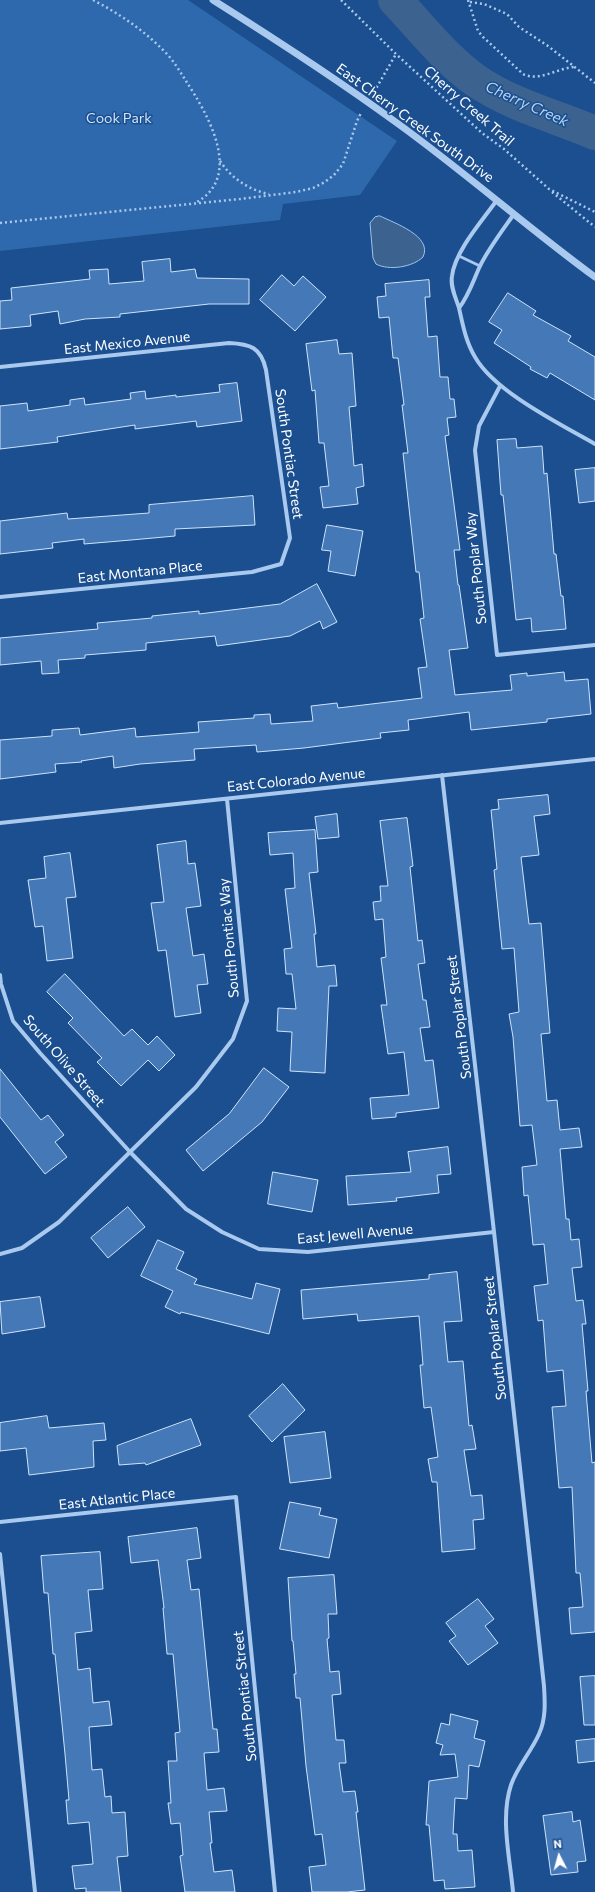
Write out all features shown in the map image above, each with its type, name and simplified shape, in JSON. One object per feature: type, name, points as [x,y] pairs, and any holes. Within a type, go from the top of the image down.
[{"type":"street","name":"East Cherry Creek South Drive","points":[[213,0],[267,34],[368,102],[498,199],[595,277]]},
{"type":"street","points":[[498,199],[459,256],[452,276],[453,288],[465,336],[475,357],[485,371],[500,386],[551,419],[595,444]]},
{"type":"street","points":[[459,308],[471,290],[480,266],[515,213]]},
{"type":"street","name":"East Mexico Avenue","points":[[0,367],[229,343],[244,343],[256,349]]},
{"type":"street","name":"South Pontiac Street","points":[[256,349],[264,359],[266,370],[290,538],[281,564]]},
{"type":"street","name":"South Poplar Way","points":[[500,386],[481,420],[475,445],[497,655],[595,646]]},
{"type":"street","name":"East Montana Place","points":[[0,597],[252,572],[281,564]]},
{"type":"street","name":"East Colorado Avenue","points":[[0,822],[595,759]]},
{"type":"street","name":"South Poplar Street","points":[[442,775],[544,1686],[545,1707],[543,1723],[539,1734],[512,1784],[508,1798],[507,1830],[513,1892]]},
{"type":"street","name":"South Pontiac Way","points":[[130,1152],[196,1088],[233,1039],[247,1001],[227,799]]},
{"type":"street","name":"South Olive Street","points":[[0,975],[1,984],[13,1021],[130,1152]]},
{"type":"street","points":[[0,1254],[22,1248],[59,1222],[130,1152]]},
{"type":"street","name":"East Jewell Avenue","points":[[130,1152],[186,1210],[222,1232],[259,1249],[308,1252],[494,1232]]},
{"type":"street","name":"South Pontiac Street","points":[[236,1498],[275,1892]]},
{"type":"street","name":"East Atlantic Place","points":[[0,1522],[236,1498]]},
{"type":"street","points":[[0,1554],[35,1892]]},
{"type":"lane","points":[[459,256],[480,266]]},
{"type":"path","points":[[93,0],[132,23],[163,50],[203,106],[209,118],[215,134],[220,161],[218,176],[212,189],[205,198],[193,204]]},
{"type":"path","name":"Cherry Creek Trail","points":[[341,0],[396,54],[482,134],[504,149],[549,189],[595,212]]},
{"type":"path","points":[[575,66],[564,67],[548,74],[538,76],[527,76],[523,74],[478,31],[469,1],[484,4],[507,14],[519,28],[548,46],[575,66],[595,83]]},
{"type":"path","points":[[0,223],[193,204],[296,192],[313,188],[325,182],[334,175],[343,164],[356,121],[396,54]]},
{"type":"path","points":[[220,161],[239,181],[261,192],[272,194]]},
{"type":"path","points":[[549,189],[595,227]]},
{"type":"green space","name":"Cook Park","points":[[0,0],[188,0],[397,141],[360,195],[283,204],[280,220],[0,251]]},
{"type":"shaded area","points":[[380,216],[410,231],[417,237],[425,249],[423,257],[413,263],[401,267],[387,267],[376,264],[373,258],[370,223],[375,217]]},
{"type":"building","points":[[170,259],[171,272],[195,269],[197,278],[249,279],[249,304],[209,304],[120,314],[120,317],[85,319],[60,324],[58,311],[30,315],[31,326],[0,329],[0,301],[12,300],[11,288],[90,279],[89,270],[108,269],[109,284],[144,281],[142,262]]},
{"type":"building","points":[[282,275],[294,286],[303,276],[326,297],[295,331],[260,300]]},
{"type":"building","points":[[429,280],[430,297],[425,297],[428,337],[437,336],[440,377],[448,377],[450,399],[454,399],[456,417],[447,418],[449,435],[445,436],[460,550],[454,550],[468,648],[449,650],[455,695],[512,690],[510,675],[527,673],[527,676],[564,672],[565,681],[588,679],[591,714],[547,719],[547,722],[471,730],[469,712],[408,720],[409,730],[380,733],[381,738],[304,748],[257,752],[256,745],[194,749],[195,760],[140,764],[114,768],[113,756],[81,761],[82,762],[55,764],[56,772],[0,779],[0,740],[52,736],[52,730],[79,728],[80,735],[135,728],[136,737],[199,732],[198,722],[254,718],[254,715],[270,714],[271,724],[313,721],[311,706],[337,703],[338,708],[422,698],[418,668],[427,667],[420,619],[424,618],[419,572],[416,572],[403,453],[408,453],[402,405],[404,405],[398,358],[393,358],[389,317],[379,318],[377,297],[386,296],[385,284]]},
{"type":"building","points":[[508,293],[536,311],[533,315],[571,336],[568,341],[595,357],[595,400],[550,373],[547,378],[530,369],[531,367],[494,343],[502,330],[489,322]]},
{"type":"building","points":[[337,340],[339,354],[352,353],[356,406],[349,407],[354,466],[362,464],[364,486],[356,488],[358,504],[323,508],[320,487],[329,486],[324,443],[319,443],[315,390],[312,391],[306,344]]},
{"type":"building","points":[[237,383],[242,421],[197,427],[196,421],[135,429],[135,425],[57,437],[58,442],[0,449],[0,406],[27,403],[28,411],[70,405],[70,400],[84,398],[85,405],[131,399],[130,393],[145,391],[146,399],[176,395],[176,397],[220,392],[219,385]]},
{"type":"building","points":[[516,439],[517,448],[542,446],[544,474],[547,473],[554,554],[556,554],[561,596],[563,596],[566,629],[532,632],[531,618],[516,620],[503,495],[501,495],[497,440]]},
{"type":"building","points":[[595,468],[595,501],[579,503],[575,470]]},
{"type":"building","points":[[253,496],[255,525],[175,529],[175,536],[84,544],[84,539],[52,543],[53,548],[0,554],[0,521],[67,513],[68,519],[149,513],[149,505]]},
{"type":"building","points":[[327,525],[363,531],[355,576],[328,571],[331,551],[322,550]]},
{"type":"building","points":[[317,584],[337,622],[323,629],[320,621],[290,636],[217,646],[215,636],[146,643],[146,650],[85,655],[85,658],[58,660],[59,673],[42,674],[41,661],[0,665],[0,638],[98,629],[97,623],[152,618],[152,616],[199,611],[199,614],[280,604]]},
{"type":"building","points":[[548,795],[550,814],[534,816],[539,855],[521,857],[529,924],[541,923],[550,1033],[541,1034],[547,1101],[557,1100],[560,1130],[579,1128],[582,1147],[560,1149],[566,1219],[569,1219],[571,1240],[579,1239],[582,1267],[572,1268],[576,1301],[583,1300],[586,1324],[582,1324],[588,1391],[586,1391],[592,1463],[595,1462],[595,1632],[571,1634],[569,1608],[583,1607],[580,1573],[576,1573],[572,1487],[559,1488],[552,1407],[566,1406],[563,1370],[547,1372],[543,1320],[538,1321],[534,1286],[548,1284],[544,1244],[533,1245],[528,1195],[524,1196],[522,1167],[537,1165],[532,1125],[520,1126],[513,1037],[509,1014],[519,1012],[514,948],[502,949],[494,870],[497,869],[491,810],[499,809],[498,800]]},
{"type":"building","points":[[337,814],[339,837],[318,839],[315,817]]},
{"type":"building","points":[[407,818],[413,866],[410,867],[418,941],[422,940],[425,963],[418,964],[423,1000],[426,1000],[430,1027],[420,1028],[425,1061],[433,1060],[439,1108],[396,1113],[396,1117],[372,1119],[370,1098],[409,1095],[404,1052],[388,1054],[381,1005],[387,1005],[381,958],[386,957],[383,919],[375,920],[373,902],[381,901],[380,886],[388,886],[380,821]]},
{"type":"building","points":[[315,830],[318,872],[309,873],[316,934],[314,934],[317,967],[335,965],[337,986],[329,986],[325,1073],[290,1071],[292,1032],[277,1031],[278,1008],[296,1009],[292,974],[286,974],[284,949],[292,948],[285,889],[295,888],[293,853],[270,855],[268,833]]},
{"type":"building","points":[[186,841],[188,864],[195,863],[201,906],[186,908],[193,956],[204,954],[208,984],[197,985],[201,1013],[175,1017],[166,950],[158,951],[151,903],[164,902],[157,845]]},
{"type":"building","points":[[70,853],[76,897],[66,898],[73,958],[47,961],[43,926],[35,927],[28,880],[46,878],[44,857]]},
{"type":"building","points":[[65,974],[124,1036],[132,1029],[148,1045],[157,1036],[175,1055],[159,1071],[148,1060],[121,1086],[97,1062],[102,1058],[68,1023],[73,1018],[47,992]]},
{"type":"building","points":[[264,1068],[289,1087],[262,1122],[203,1171],[186,1150],[229,1114]]},
{"type":"building","points":[[0,1069],[41,1120],[48,1115],[64,1135],[55,1142],[67,1157],[45,1174],[0,1117]]},
{"type":"building","points":[[448,1147],[451,1174],[437,1175],[439,1193],[396,1198],[397,1201],[348,1205],[346,1176],[411,1172],[408,1152]]},
{"type":"building","points":[[273,1172],[318,1180],[312,1212],[268,1204]]},
{"type":"building","points":[[128,1207],[145,1227],[108,1258],[91,1238]]},
{"type":"building","points":[[158,1240],[184,1252],[176,1269],[197,1279],[194,1284],[252,1299],[256,1283],[280,1289],[269,1334],[181,1312],[180,1314],[165,1307],[173,1291],[141,1276]]},
{"type":"building","points":[[457,1272],[462,1321],[444,1322],[448,1362],[463,1361],[469,1426],[472,1425],[476,1449],[464,1450],[471,1496],[482,1495],[484,1519],[473,1520],[475,1549],[442,1552],[437,1482],[432,1482],[428,1459],[438,1457],[431,1407],[424,1408],[420,1365],[423,1365],[419,1316],[358,1321],[357,1314],[303,1319],[301,1290],[429,1279],[429,1275]]},
{"type":"building","points":[[40,1297],[45,1327],[2,1334],[0,1302]]},
{"type":"building","points":[[283,1384],[305,1410],[272,1442],[249,1416]]},
{"type":"building","points":[[47,1416],[49,1428],[104,1423],[106,1440],[93,1441],[94,1467],[29,1475],[26,1448],[0,1451],[0,1423]]},
{"type":"building","points":[[191,1419],[201,1445],[146,1465],[145,1463],[119,1465],[117,1446]]},
{"type":"building","points":[[325,1432],[331,1478],[290,1483],[284,1437]]},
{"type":"building","points":[[290,1502],[321,1508],[319,1515],[337,1519],[329,1558],[280,1549]]},
{"type":"building","points":[[197,1528],[201,1558],[187,1560],[191,1590],[199,1589],[213,1729],[217,1729],[219,1752],[204,1753],[207,1790],[224,1788],[227,1811],[209,1812],[212,1843],[210,1843],[214,1872],[232,1870],[235,1892],[185,1892],[180,1856],[183,1855],[180,1823],[171,1824],[168,1803],[171,1803],[168,1761],[177,1761],[175,1733],[180,1732],[173,1654],[167,1654],[164,1608],[158,1560],[131,1563],[128,1537]]},
{"type":"building","points":[[100,1552],[103,1589],[88,1590],[92,1631],[75,1633],[78,1670],[90,1668],[93,1703],[109,1701],[112,1725],[89,1727],[92,1770],[102,1769],[105,1797],[111,1796],[112,1813],[125,1812],[128,1856],[117,1857],[121,1892],[86,1892],[86,1888],[75,1889],[72,1866],[93,1864],[89,1822],[68,1824],[66,1800],[69,1800],[55,1654],[53,1654],[48,1593],[44,1593],[41,1556]]},
{"type":"building","points":[[334,1575],[337,1614],[328,1614],[329,1638],[327,1639],[330,1672],[339,1671],[341,1694],[332,1695],[336,1740],[344,1740],[346,1763],[339,1763],[343,1792],[355,1791],[365,1890],[347,1892],[312,1892],[309,1867],[326,1865],[322,1834],[315,1835],[306,1766],[300,1698],[296,1698],[294,1674],[296,1674],[292,1641],[288,1578]]},
{"type":"building","points":[[478,1599],[494,1619],[485,1626],[498,1643],[468,1665],[449,1641],[456,1636],[446,1623]]},
{"type":"building","points":[[595,1676],[595,1725],[584,1725],[580,1677]]},
{"type":"building","points":[[451,1714],[478,1721],[474,1738],[485,1741],[479,1767],[469,1765],[467,1799],[455,1798],[453,1834],[457,1834],[458,1851],[472,1850],[475,1887],[445,1889],[444,1880],[434,1881],[429,1825],[426,1825],[429,1781],[458,1777],[455,1754],[440,1755],[443,1745],[436,1743],[441,1723],[449,1725]]},
{"type":"building","points":[[595,1739],[595,1761],[578,1763],[576,1741]]},
{"type":"building","points":[[572,1812],[573,1822],[580,1820],[586,1861],[577,1862],[578,1872],[551,1875],[543,1816]]},
{"type":"waterway","name":"Cherry Creek","points":[[395,0],[443,52],[475,80],[489,89],[518,103],[595,133]]}]
